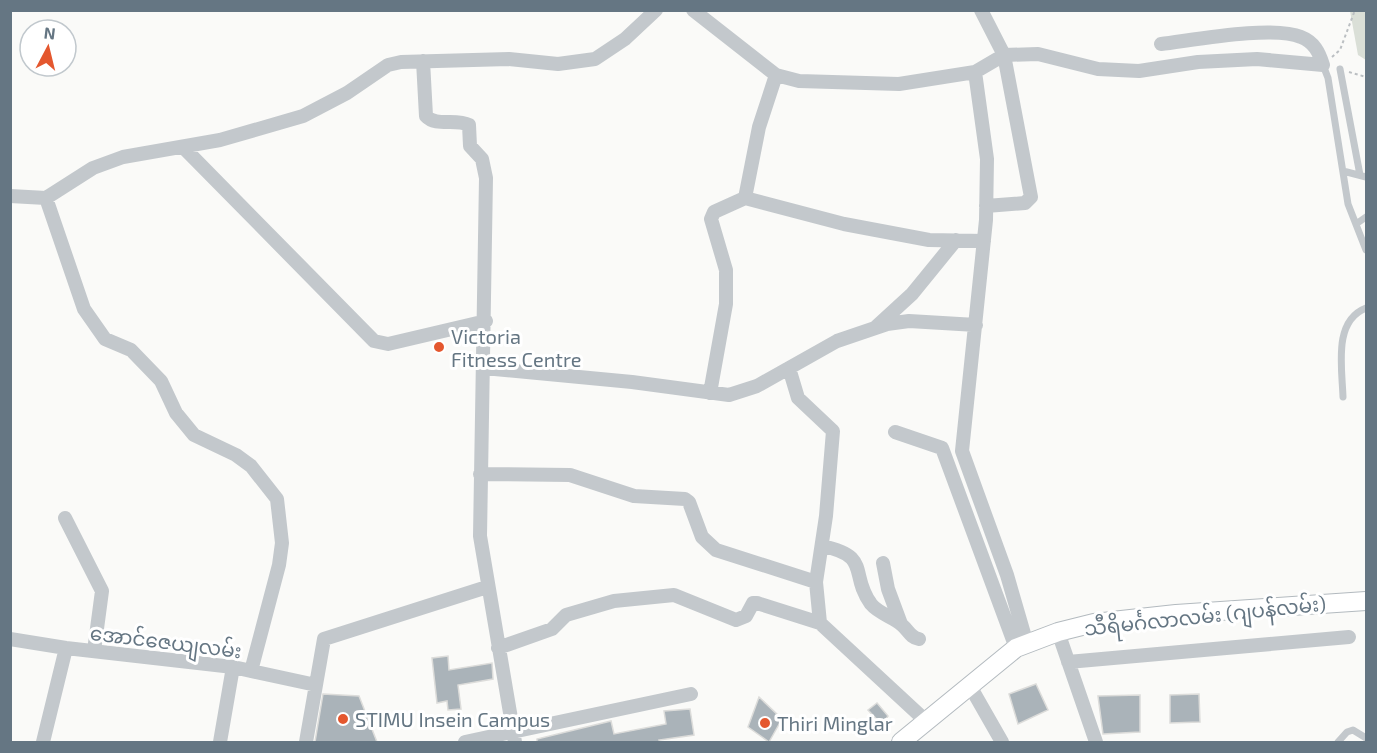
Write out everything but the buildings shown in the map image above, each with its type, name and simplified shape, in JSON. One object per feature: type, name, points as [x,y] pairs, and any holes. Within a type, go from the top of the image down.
[{"type":"street","points":[[10,196],[46,198],[93,168],[123,157],[220,140],[303,116],[347,93],[388,65],[423,61],[509,60],[558,64],[595,59],[625,39],[656,10]]},
{"type":"street","points":[[693,10],[776,75],[799,81],[899,84],[975,72],[1004,55],[1038,54],[1098,69],[1140,71],[1198,62],[1257,59],[1323,64],[1317,48],[1301,37],[1280,33],[1161,44]]},
{"type":"street","points":[[981,10],[1004,55],[1031,197],[1025,203],[986,206]]},
{"type":"street","points":[[423,61],[426,116],[432,121],[461,122],[469,125],[470,146],[482,159],[486,178],[486,321],[480,536],[514,737]]},
{"type":"street","points":[[975,72],[987,159],[986,206],[962,451],[1007,575],[1022,646]]},
{"type":"street","points":[[745,198],[759,127],[776,75]]},
{"type":"street","points":[[183,147],[374,341],[388,344],[486,321]]},
{"type":"street","points":[[46,198],[84,309],[105,339],[131,350],[161,381],[176,413],[195,435],[236,454],[251,466],[277,499],[282,543],[267,618],[252,671]]},
{"type":"street","points":[[710,393],[726,304],[726,270],[711,219],[714,212],[745,198],[844,224],[929,240],[984,241]]},
{"type":"street","points":[[873,330],[912,294],[956,240]]},
{"type":"street","points":[[484,368],[632,382],[729,395],[758,386],[837,341],[887,324],[909,321],[976,325]]},
{"type":"street","points":[[789,368],[798,398],[833,431],[822,546],[816,582],[820,623]]},
{"type":"street","points":[[894,432],[942,448],[1022,646]]},
{"type":"street","points":[[480,474],[570,475],[634,496],[680,496],[689,502],[702,537],[716,550],[816,582]]},
{"type":"street","points":[[65,518],[102,591],[94,651]]},
{"type":"street","points":[[822,546],[842,550],[858,565],[864,589],[872,605],[901,624]]},
{"type":"street","points":[[883,563],[888,589],[901,624],[912,638],[919,639]]},
{"type":"street","points":[[306,742],[324,639],[487,587]]},
{"type":"street","points":[[498,648],[552,629],[566,615],[614,601],[674,595],[736,620],[746,616],[753,603],[757,603],[820,623],[927,722]]},
{"type":"street","name":"သီရိမင်္ဂလာလမ်း (ဂျပန်လမ်း)","points":[[901,742],[1022,646],[1059,632],[1094,623],[1176,614],[1366,601]]},
{"type":"street","points":[[1059,632],[1096,742]]},
{"type":"street","points":[[1068,662],[1349,637]]},
{"type":"street","name":"အောင်ဇေယျလမ်း","points":[[10,639],[66,648],[232,667],[316,686]]},
{"type":"street","points":[[43,742],[66,648]]},
{"type":"street","points":[[220,742],[232,667]]},
{"type":"street","points":[[970,686],[1002,742]]},
{"type":"street","points":[[465,742],[514,737],[691,694]]},
{"type":"lane","points":[[1323,64],[1328,78],[1348,204],[1356,224],[1364,234],[1366,250]]},
{"type":"lane","points":[[1340,69],[1364,176],[1342,171]]},
{"type":"lane","points":[[1356,224],[1366,217]]},
{"type":"lane","points":[[1343,397],[1343,336],[1347,322],[1356,312],[1366,308]]},
{"type":"lane","points":[[1338,742],[1347,732],[1353,730],[1366,738]]},
{"type":"path","points":[[1323,64],[1340,50],[1355,10]]},
{"type":"path","points":[[1340,69],[1366,77]]},
{"type":"shaded area","points":[[1350,11],[1366,11],[1366,60],[1358,55]]},
{"type":"place","name":"Victoria Fitness Centre","points":[[439,347]]},
{"type":"place","name":"STIMU Insein Campus","points":[[343,719]]},
{"type":"place","name":"Thiri Minglar","points":[[765,723]]}]
